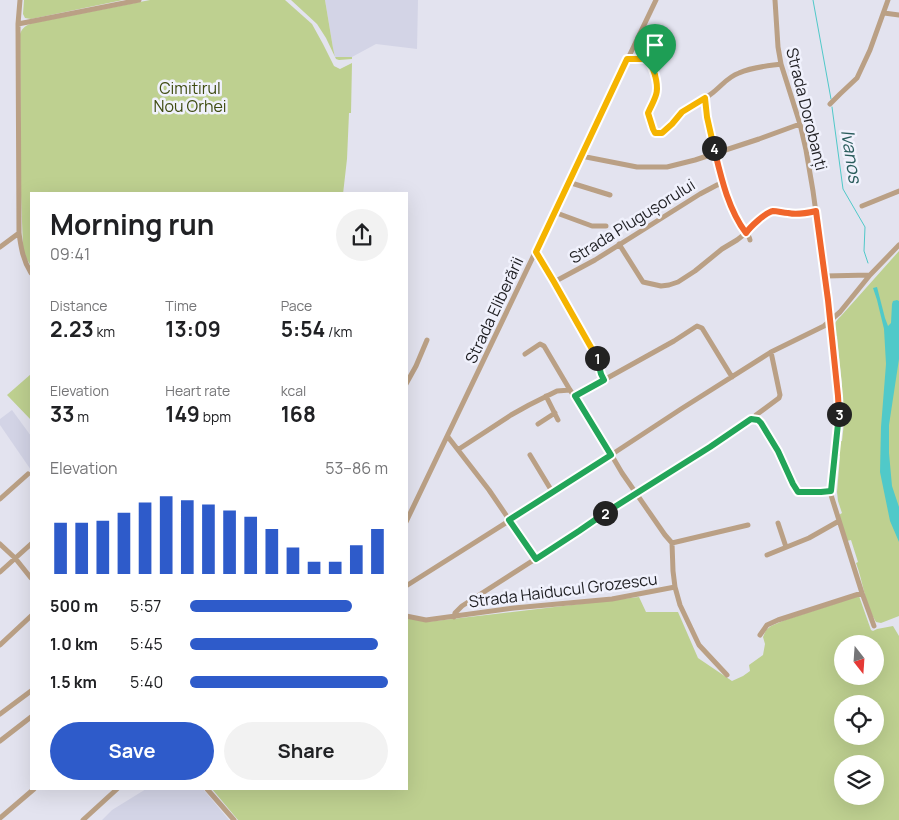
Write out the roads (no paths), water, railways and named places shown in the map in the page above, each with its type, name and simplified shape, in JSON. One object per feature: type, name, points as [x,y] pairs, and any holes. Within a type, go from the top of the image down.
[{"type":"street","points":[[20,0],[18,24],[19,233],[21,252],[30,271]]},
{"type":"street","points":[[18,24],[139,0]]},
{"type":"street","name":"Strada Eliberării","points":[[408,518],[656,0]]},
{"type":"street","name":"Strada Dorobanți","points":[[774,0],[781,64],[800,124],[814,191],[825,276],[839,410],[831,491],[833,504],[874,626]]},
{"type":"street","points":[[830,104],[857,78],[870,50],[888,0]]},
{"type":"street","points":[[884,13],[899,15]]},
{"type":"street","points":[[627,59],[646,59],[653,70],[658,84],[658,92],[648,113],[655,133],[662,133],[682,112],[712,93],[732,76],[740,72],[781,64]]},
{"type":"street","points":[[705,98],[707,117],[724,183],[736,217],[750,240]]},
{"type":"street","points":[[582,156],[637,167],[652,168],[676,165],[800,124]]},
{"type":"street","points":[[568,182],[610,195]]},
{"type":"street","name":"Strada Plugușorului","points":[[554,282],[595,260],[700,194],[724,183]]},
{"type":"street","points":[[862,206],[899,191]]},
{"type":"street","points":[[619,244],[643,282],[669,286],[687,277],[722,249],[737,240],[767,213],[771,211],[790,214],[816,211]]},
{"type":"street","points":[[554,212],[592,226],[606,226]]},
{"type":"street","points":[[0,247],[19,233]]},
{"type":"street","points":[[408,585],[771,352],[824,326],[840,312],[897,246],[899,241]]},
{"type":"street","points":[[536,252],[596,355],[604,380]]},
{"type":"street","points":[[825,276],[870,275]]},
{"type":"street","points":[[575,396],[699,326],[732,377]]},
{"type":"street","points":[[408,380],[426,340]]},
{"type":"street","points":[[525,354],[542,344],[622,473],[672,543],[748,525]]},
{"type":"street","name":"Strada Haiducul Grozescu","points":[[454,617],[455,613],[462,606],[751,419],[755,419],[756,415],[779,398],[780,395],[771,352]]},
{"type":"street","points":[[459,449],[511,414],[557,391],[570,390]]},
{"type":"street","points":[[546,396],[558,420]]},
{"type":"street","points":[[538,424],[555,413]]},
{"type":"street","points":[[755,419],[761,423],[771,439],[798,492],[831,491]]},
{"type":"street","points":[[448,437],[489,490],[536,559]]},
{"type":"street","points":[[530,456],[553,493]]},
{"type":"street","points":[[0,499],[28,474]]},
{"type":"street","points":[[767,555],[809,538],[839,520]]},
{"type":"street","points":[[778,523],[786,547]]},
{"type":"street","name":"Strada Haiducul Grozescu","points":[[672,543],[675,588],[680,604],[697,641],[727,675]]},
{"type":"street","points":[[0,544],[15,558],[30,577]]},
{"type":"street","points":[[0,572],[30,545]]},
{"type":"street","name":"Strada Haiducul Grozescu","points":[[408,616],[426,620],[514,608],[612,599],[675,588]]},
{"type":"street","points":[[760,635],[767,625],[778,620],[862,593]]},
{"type":"street","points":[[0,645],[30,617]]},
{"type":"street","points":[[0,714],[30,692]]},
{"type":"street","points":[[0,741],[30,718]]},
{"type":"street","points":[[0,818],[33,790]]},
{"type":"street","points":[[83,820],[115,790]]},
{"type":"street","points":[[208,790],[234,820]]},
{"type":"water","points":[[877,287],[888,326],[891,323],[893,301],[899,301],[899,359],[889,425],[889,453],[892,486],[899,507],[899,542],[890,521],[880,472],[886,364],[884,329],[873,288]]},
{"type":"waterway","name":"Ivanos","points":[[813,0],[831,99]]},
{"type":"waterway","name":"Ivanos","points":[[832,107],[843,189],[865,227],[864,251],[868,263]]},
{"type":"park label","name":"Cimitirul Nou Orhei","points":[[190,97]]}]
